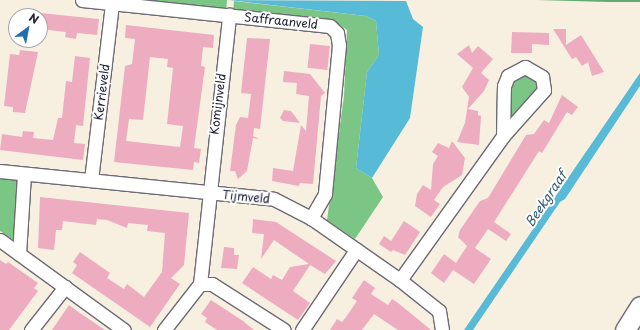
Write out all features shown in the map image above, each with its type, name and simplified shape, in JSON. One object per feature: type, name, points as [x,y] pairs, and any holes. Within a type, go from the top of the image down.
[{"type":"main road","points":[[625,330],[640,306]]},
{"type":"street","name":"Saffraanveld","points":[[82,0],[330,26],[337,33],[339,45],[325,194],[311,218]]},
{"type":"street","name":"Kerrieveld","points":[[91,180],[112,3]]},
{"type":"street","name":"Komijnveld","points":[[200,284],[207,193],[229,15]]},
{"type":"street","points":[[400,280],[503,136],[544,90],[542,77],[530,68],[515,70],[504,86],[503,136]]},
{"type":"street","name":"Tijmveld","points":[[0,171],[274,199],[311,218],[400,280],[438,311],[442,330]]},
{"type":"street","points":[[19,254],[24,174]]},
{"type":"street","points":[[0,240],[124,330]]},
{"type":"street","points":[[302,330],[356,250]]},
{"type":"street","points":[[164,330],[200,284],[212,284],[284,330]]},
{"type":"street","points":[[31,330],[65,287]]},
{"type":"green space","points":[[122,0],[227,0],[226,12]]},
{"type":"green space","points":[[537,0],[640,0],[640,2],[608,2]]},
{"type":"green space","points":[[234,1],[366,16],[376,21],[379,55],[367,72],[356,168],[372,178],[383,197],[355,239],[327,220],[344,96],[347,30],[340,25],[233,13]]},
{"type":"green space","points":[[524,74],[537,81],[538,89],[508,121],[512,81]]},
{"type":"green space","points":[[0,172],[18,174],[15,241],[0,231]]},
{"type":"water","points":[[229,0],[406,1],[413,19],[423,27],[410,118],[372,178],[356,168],[367,72],[379,55],[376,21],[366,16]]},
{"type":"water","points":[[640,73],[640,86],[565,199],[560,202],[473,330],[464,330]]},
{"type":"building","points":[[48,14],[99,19],[97,35],[77,33],[76,39],[65,37],[66,32],[48,30]]},
{"type":"building","points":[[126,25],[214,35],[213,48],[203,47],[201,66],[205,67],[194,148],[201,149],[199,163],[194,162],[193,170],[114,162],[125,66],[132,64],[135,39],[125,38]],"holes":[[[150,57],[168,59],[167,67],[173,68],[167,124],[183,126],[180,147],[126,141],[129,119],[143,120]]]},
{"type":"building","points":[[553,29],[566,29],[566,45],[581,35],[604,72],[592,76],[588,62],[582,66],[576,57],[572,59]]},
{"type":"building","points":[[512,32],[549,33],[549,45],[532,44],[532,53],[511,53]]},
{"type":"building","points":[[247,38],[270,39],[260,129],[254,128],[253,136],[259,139],[253,138],[247,171],[238,179],[235,171],[230,171],[236,125],[240,117],[248,118],[251,94],[241,93]]},
{"type":"building","points":[[310,44],[330,46],[327,70],[307,68]]},
{"type":"building","points":[[469,45],[472,53],[478,46],[493,59],[481,73],[489,80],[484,91],[468,109],[478,111],[478,115],[481,116],[479,145],[457,142],[465,123],[469,97],[462,87],[473,68],[457,54]]},
{"type":"building","points":[[20,50],[38,52],[25,113],[13,112],[13,107],[4,106],[10,54],[19,55]]},
{"type":"building","points":[[75,56],[90,58],[83,126],[76,125],[74,143],[85,144],[83,160],[0,150],[2,134],[22,137],[23,131],[34,132],[33,138],[53,140],[58,118],[62,118],[66,81],[72,82]]},
{"type":"building","points":[[284,71],[310,74],[325,93],[321,96],[313,184],[300,183],[299,186],[272,181],[273,168],[293,171],[301,125],[306,131],[309,96],[296,94],[297,83],[283,82]]},
{"type":"building","points":[[562,95],[578,107],[572,115],[567,112],[542,153],[539,151],[494,222],[511,234],[506,241],[488,229],[475,248],[491,259],[474,284],[453,270],[444,283],[431,273],[444,254],[456,263],[467,246],[458,237],[460,230],[480,201],[488,198],[526,135],[534,134],[544,120],[549,123]]},
{"type":"building","points":[[284,110],[291,111],[300,123],[283,121],[280,118]]},
{"type":"building","points":[[452,141],[465,158],[462,175],[443,187],[434,200],[440,204],[431,217],[415,206],[417,194],[423,185],[431,190],[433,164],[438,156],[432,152],[438,143],[449,148]]},
{"type":"building","points":[[40,197],[189,213],[184,265],[171,278],[180,284],[150,327],[72,273],[77,265],[73,262],[80,252],[110,273],[107,278],[124,289],[127,284],[144,297],[162,272],[165,233],[147,231],[148,225],[128,223],[127,228],[107,220],[97,219],[96,225],[63,221],[62,230],[56,230],[54,250],[38,248]]},
{"type":"building","points":[[253,219],[276,222],[336,261],[325,274],[310,265],[293,291],[310,303],[298,320],[242,283],[253,267],[271,279],[273,275],[282,280],[290,267],[309,264],[274,240],[261,259],[264,234],[252,233]]},
{"type":"building","points":[[404,221],[420,232],[405,255],[393,250],[391,252],[379,244],[384,236],[391,241]]},
{"type":"building","points":[[224,247],[234,248],[234,255],[239,255],[237,269],[221,268]]},
{"type":"building","points":[[0,260],[6,264],[8,262],[38,283],[34,288],[38,291],[9,330],[0,330]]},
{"type":"building","points":[[364,280],[375,288],[371,294],[388,305],[392,299],[431,330],[398,330],[374,314],[362,330],[330,330],[337,319],[342,322],[357,301],[352,298]]},
{"type":"building","points":[[211,300],[254,330],[217,330],[205,322],[207,318],[201,314]]},
{"type":"building","points":[[69,305],[77,311],[105,330],[52,330]]},
{"type":"water label","name":"Beekgraaf","points":[[546,199]]}]
